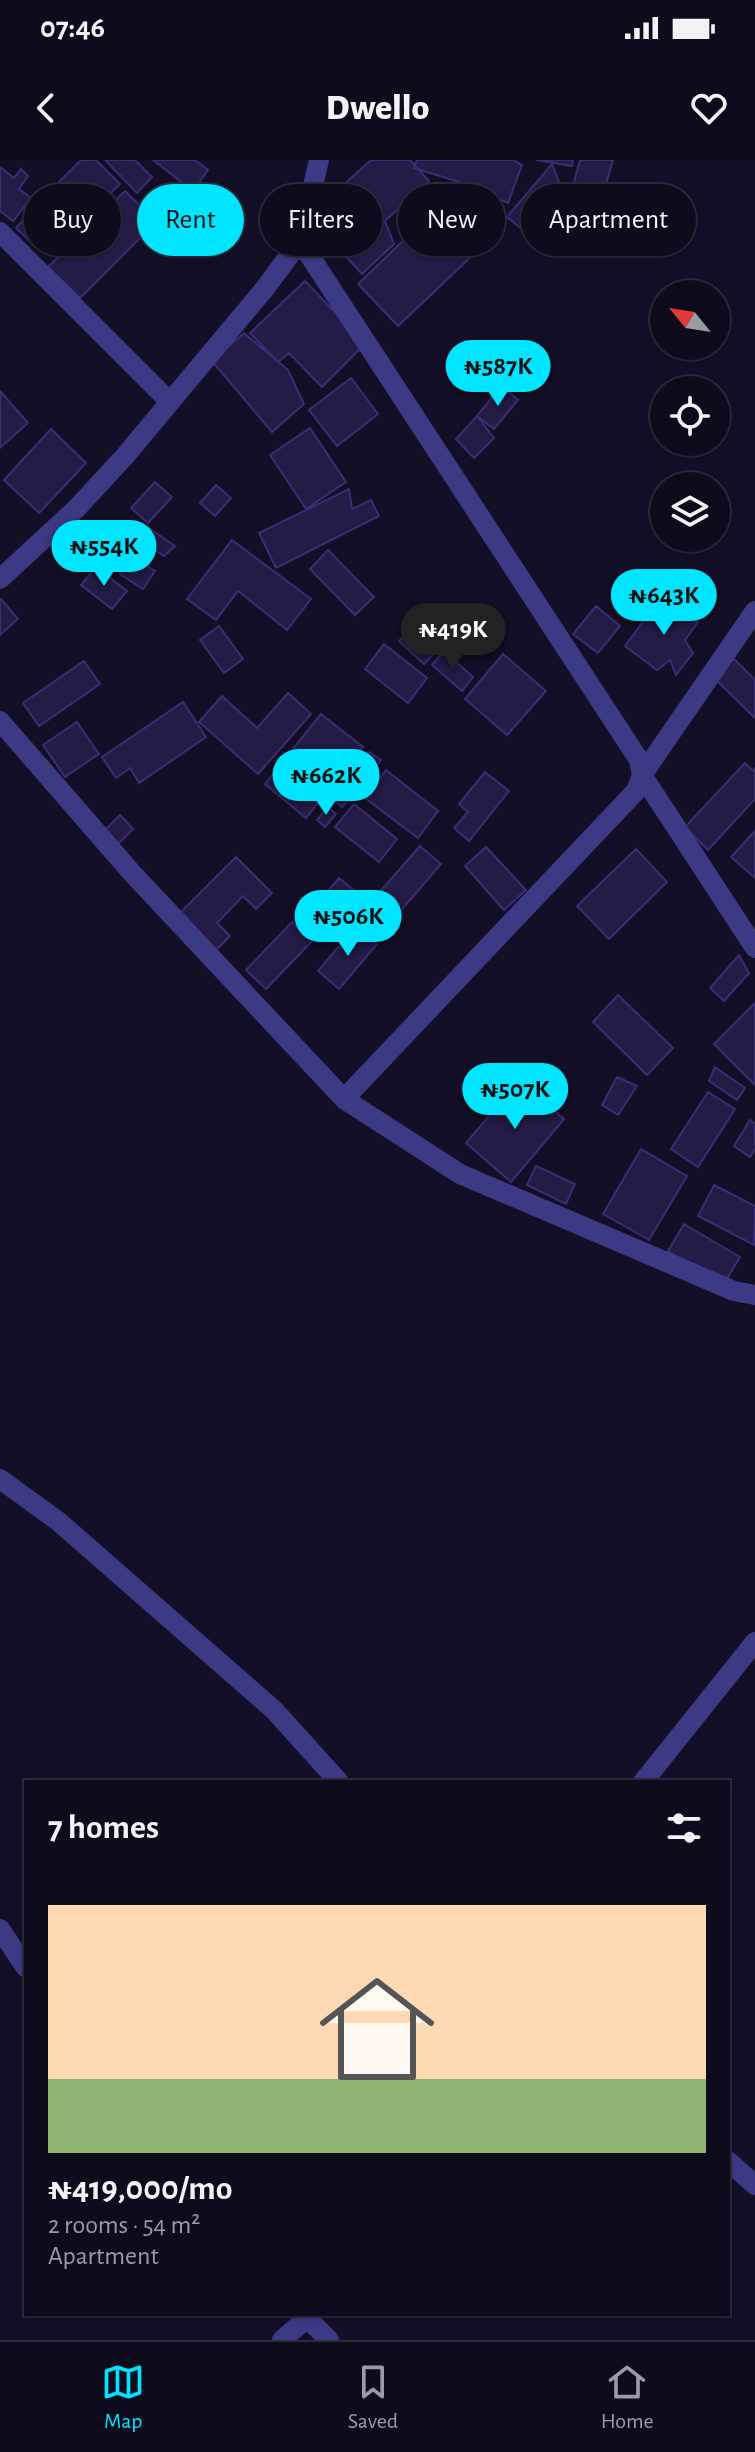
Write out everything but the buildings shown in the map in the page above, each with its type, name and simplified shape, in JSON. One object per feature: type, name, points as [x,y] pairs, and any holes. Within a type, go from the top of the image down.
[{"type":"street","points":[[313,184],[319,160]]},
{"type":"street","points":[[0,232],[170,402]]},
{"type":"street","points":[[0,579],[76,509],[125,456],[289,256]]},
{"type":"street","points":[[310,256],[639,760],[642,775],[755,948]]},
{"type":"street","points":[[344,1099],[636,791],[642,775],[755,611]]},
{"type":"street","points":[[0,721],[132,873],[344,1099],[460,1174],[734,1291],[755,1295]]},
{"type":"street","points":[[0,1479],[58,1521],[274,1710],[337,1780]]},
{"type":"street","points":[[645,1780],[755,1642]]},
{"type":"street","points":[[0,1929],[24,1965]]},
{"type":"street","points":[[730,2163],[755,2185]]},
{"type":"street","points":[[282,2340],[308,2316],[329,2340]]}]
